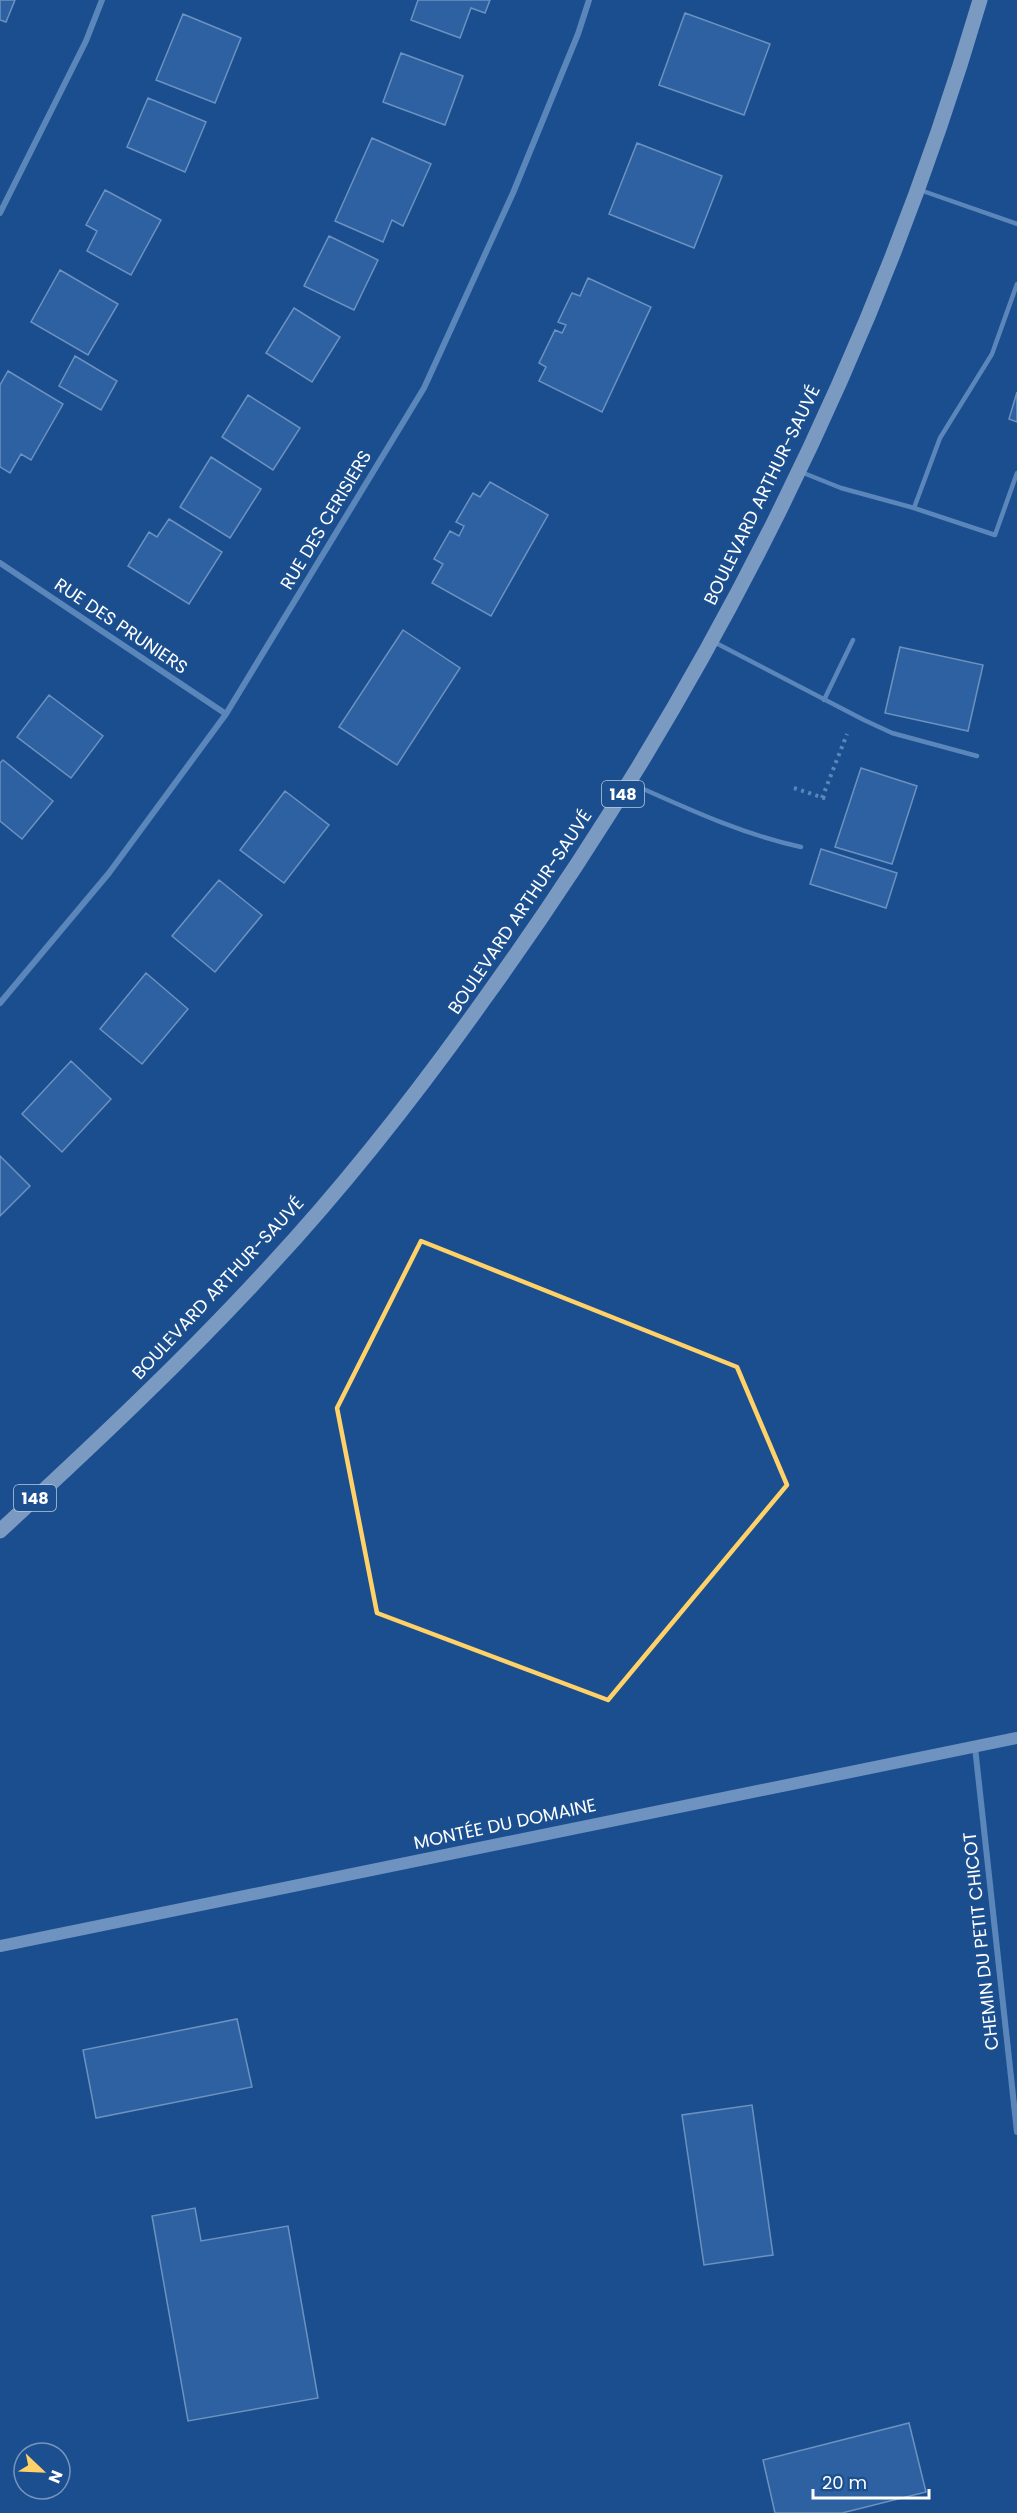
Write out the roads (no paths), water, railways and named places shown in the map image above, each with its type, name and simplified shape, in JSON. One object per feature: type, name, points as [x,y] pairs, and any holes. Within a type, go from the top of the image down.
[{"type":"main road","name":"BOULEVARD ARTHUR-SAUVÉ","points":[[0,1530],[104,1434],[213,1327],[273,1264],[333,1194],[434,1068],[485,999],[558,895],[630,783],[712,641],[798,471],[859,338],[917,189],[980,0]]},
{"type":"street","points":[[0,213],[86,41],[102,0]]},
{"type":"street","name":"RUE DES CERISIERS","points":[[0,1003],[109,873],[226,714],[424,388],[513,193],[578,34],[589,0]]},
{"type":"street","name":"RUE DES PRUNIERS","points":[[0,563],[226,714]]},
{"type":"street","name":"MONTÉE DU DOMAINE","points":[[0,1946],[1017,1738]]},
{"type":"street","name":"CHEMIN DU PETIT CHICOT","points":[[975,1746],[1017,2132]]},
{"type":"lane","points":[[917,189],[1017,224]]},
{"type":"lane","points":[[914,508],[940,438],[992,354],[1017,284]]},
{"type":"lane","points":[[798,471],[841,488],[914,508],[995,535],[1017,473]]},
{"type":"lane","points":[[824,700],[853,640]]},
{"type":"lane","points":[[712,641],[892,733],[977,756]]},
{"type":"lane","points":[[630,783],[707,817],[777,842],[801,847]]}]
